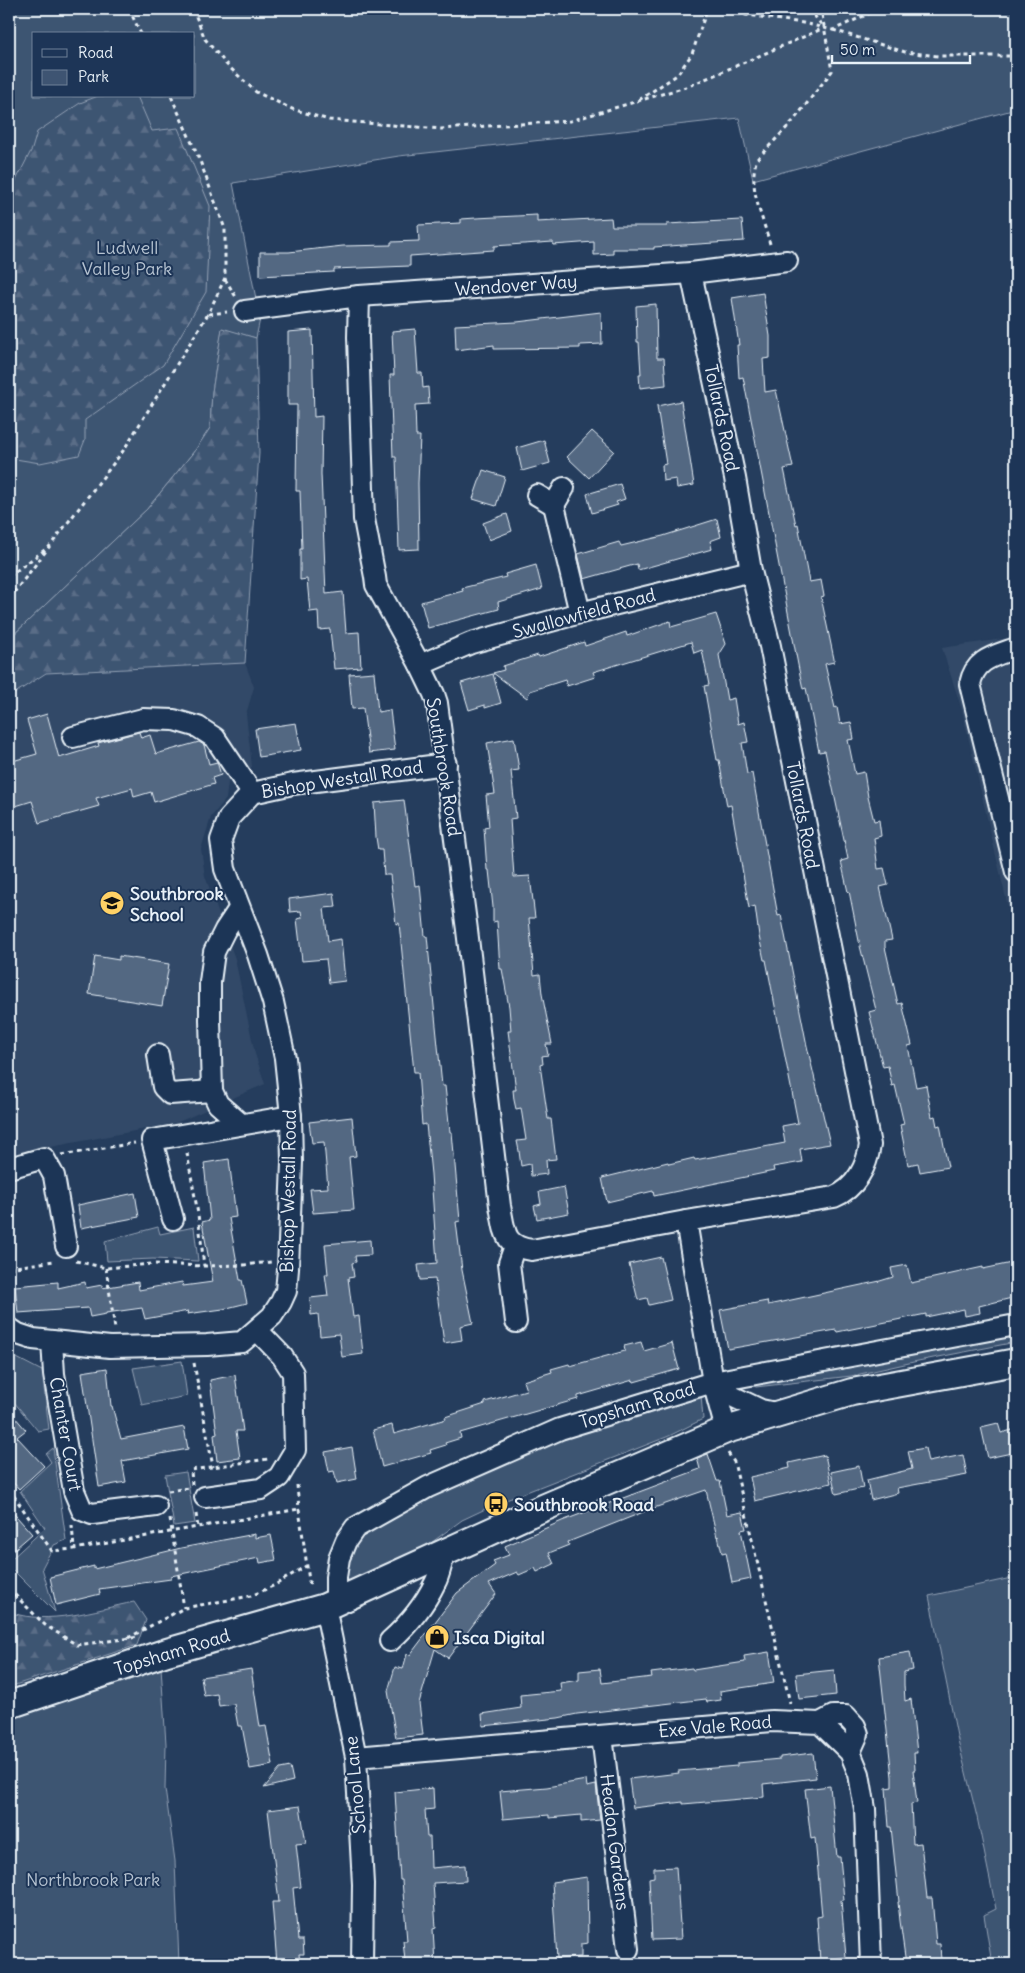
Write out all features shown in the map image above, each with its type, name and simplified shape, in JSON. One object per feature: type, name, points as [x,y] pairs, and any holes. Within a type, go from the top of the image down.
[{"type":"main road","name":"Topsham Road","points":[[9,1705],[324,1601],[445,1553],[529,1514],[727,1442],[780,1414],[852,1392],[1016,1362]]},
{"type":"street","name":"Wendover Way","points":[[245,311],[359,296],[691,273],[781,261]]},
{"type":"street","name":"Tollards Road","points":[[686,1220],[834,1197],[844,1193],[860,1175],[868,1159],[870,1145],[770,646],[751,571],[735,478],[691,273]]},
{"type":"street","name":"Southbrook Road","points":[[359,296],[358,337],[364,520],[376,585],[420,665],[437,703],[500,1206],[505,1232],[508,1240],[515,1246]]},
{"type":"street","points":[[552,496],[580,613]]},
{"type":"street","name":"Swallowfield Road","points":[[420,665],[471,643],[580,613],[751,571]]},
{"type":"street","points":[[1016,648],[979,664],[972,673],[970,684],[1016,872]]},
{"type":"street","points":[[73,737],[144,719],[174,720],[198,728],[215,738],[252,793]]},
{"type":"street","name":"Bishop Westall Road","points":[[9,1328],[18,1334],[33,1339],[52,1341],[117,1346],[191,1345],[242,1342],[272,1316],[282,1302],[286,1291],[289,1259],[292,1162],[291,1116],[285,1058],[273,1002],[258,955],[225,869],[221,840],[229,818],[252,793],[293,784],[446,764]]},
{"type":"street","points":[[239,909],[225,930],[214,952],[210,982],[212,1091],[218,1104],[241,1124]]},
{"type":"street","points":[[158,1055],[163,1087],[170,1094],[212,1091]]},
{"type":"street","points":[[173,1219],[152,1140],[291,1116]]},
{"type":"street","points":[[9,1168],[44,1158],[54,1176],[66,1256]]},
{"type":"street","points":[[516,1322],[508,1263],[515,1246],[532,1250],[686,1220],[714,1385],[727,1442]]},
{"type":"street","name":"Topsham Road","points":[[324,1601],[337,1567],[341,1550],[355,1528],[382,1511],[428,1487],[560,1430],[714,1385],[1016,1325]]},
{"type":"street","points":[[198,1492],[260,1489],[279,1477],[295,1450],[293,1374],[282,1356],[257,1330]]},
{"type":"street","name":"Chanter Court","points":[[52,1341],[54,1374],[74,1491],[82,1510],[92,1514],[164,1507]]},
{"type":"street","points":[[714,1385],[761,1410],[780,1414]]},
{"type":"street","points":[[390,1641],[411,1622],[420,1609],[436,1581],[445,1553]]},
{"type":"street","name":"School Lane","points":[[324,1601],[356,1757],[362,1884],[362,1964]]},
{"type":"street","name":"Exe Vale Road","points":[[356,1757],[772,1721],[820,1723],[850,1752],[859,1774],[865,1809],[871,1964]]},
{"type":"street","name":"Headon Gardens","points":[[602,1736],[628,1949]]},
{"type":"path","points":[[129,9],[140,32]]},
{"type":"path","points":[[193,9],[205,39],[227,65],[256,92],[292,109],[329,120],[441,129],[570,121],[634,104],[689,86],[824,28]]},
{"type":"path","points":[[634,104],[677,75],[692,54],[707,9],[803,22],[905,52],[938,56],[1016,56]]},
{"type":"path","points":[[808,9],[824,28]]},
{"type":"path","points":[[781,261],[752,182],[757,160],[794,120],[832,71],[821,9]]},
{"type":"path","points":[[833,30],[879,9]]},
{"type":"path","points":[[9,599],[123,451],[208,314],[225,278],[225,228],[200,161],[172,98]]},
{"type":"path","points":[[9,576],[50,545]]},
{"type":"path","points":[[183,1135],[198,1214],[204,1266]]},
{"type":"path","points":[[44,1158],[152,1140]]},
{"type":"path","points":[[9,1268],[66,1256],[106,1268],[152,1264],[244,1265],[289,1259]]},
{"type":"path","points":[[106,1268],[117,1346]]},
{"type":"path","points":[[191,1345],[213,1467]]},
{"type":"path","points":[[727,1442],[734,1462],[794,1721]]},
{"type":"path","points":[[295,1450],[299,1509],[306,1566],[324,1601]]},
{"type":"path","points":[[184,1608],[164,1507],[165,1491],[198,1492]]},
{"type":"path","points":[[128,1638],[184,1608],[251,1596],[275,1585],[306,1566]]},
{"type":"path","points":[[9,1589],[45,1626],[77,1645],[147,1636]]},
{"type":"shaded area","points":[[1016,637],[1016,941],[962,710],[942,648]]},
{"type":"shaded area","name":"Southbrook School","points":[[245,663],[254,687],[246,714],[252,767],[229,774],[226,799],[211,817],[201,849],[205,876],[235,959],[255,1054],[265,1084],[176,1123],[9,1155],[9,697],[46,673]]},
{"type":"green space","name":"Ludwell Valley Park","points":[[9,9],[1016,9],[1016,109],[753,180],[739,118],[399,156],[233,183],[260,319],[256,338],[222,329],[212,392],[210,428],[196,449],[147,509],[9,639]]},
{"type":"green space","points":[[93,98],[138,98],[152,131],[178,128],[210,206],[206,292],[163,365],[85,420],[85,440],[79,455],[40,463],[9,458],[9,194],[32,149],[37,132],[80,103]]},
{"type":"green space","points":[[222,328],[256,338],[259,453],[245,663],[46,673],[9,697],[9,639],[147,509],[196,449],[210,428],[212,392]]},
{"type":"green space","points":[[158,1227],[160,1234],[194,1227],[198,1261],[153,1259],[107,1261],[105,1241]]},
{"type":"green space","points":[[1016,1332],[1016,1342],[851,1376],[756,1387],[745,1381]]},
{"type":"green space","points":[[9,1354],[42,1371],[49,1429],[38,1431],[9,1396]]},
{"type":"green space","points":[[182,1361],[187,1396],[142,1405],[133,1368]]},
{"type":"green space","points":[[701,1395],[703,1419],[669,1436],[496,1504],[462,1520],[416,1554],[341,1587],[344,1552],[371,1523],[572,1429]]},
{"type":"green space","points":[[53,1448],[66,1540],[54,1545],[42,1568],[55,1612],[9,1566],[9,1561],[45,1528],[20,1491],[51,1462],[46,1454]]},
{"type":"green space","points":[[186,1472],[195,1523],[174,1526],[165,1475]]},
{"type":"green space","points":[[1016,1577],[1016,1964],[992,1964],[984,1915],[996,1909],[977,1817],[957,1736],[929,1596]]},
{"type":"green space","points":[[134,1602],[146,1620],[137,1645],[9,1687],[9,1612],[24,1616],[55,1617]]},
{"type":"green space","name":"Northbrook Park","points":[[161,1667],[166,1744],[165,1789],[175,1861],[179,1964],[9,1964],[9,1718]]},
{"type":"building","points":[[537,215],[537,222],[611,218],[612,226],[667,226],[667,224],[742,220],[744,241],[654,247],[654,249],[613,249],[613,254],[594,255],[594,242],[553,245],[553,242],[494,246],[494,250],[410,256],[410,266],[334,269],[334,272],[260,276],[260,252],[289,252],[343,246],[391,245],[391,242],[419,241],[418,225],[461,223],[461,219]]},
{"type":"building","points":[[763,293],[770,336],[770,358],[763,359],[765,392],[776,390],[793,467],[784,469],[796,525],[798,524],[809,582],[821,580],[824,596],[821,597],[834,659],[834,662],[825,664],[835,708],[837,707],[840,724],[851,722],[854,739],[848,740],[855,774],[864,772],[874,821],[879,820],[881,836],[874,838],[878,869],[884,868],[888,885],[880,887],[892,940],[885,941],[885,947],[898,1004],[902,1003],[912,1045],[908,1046],[916,1087],[926,1085],[932,1117],[935,1116],[937,1126],[940,1125],[948,1167],[920,1172],[918,1163],[908,1165],[900,1125],[904,1124],[895,1085],[892,1086],[888,1066],[883,1067],[869,1012],[876,1010],[841,861],[848,859],[825,751],[819,752],[806,688],[803,689],[743,377],[739,378],[737,345],[739,345],[732,298]]},
{"type":"building","points":[[656,304],[657,358],[664,358],[666,385],[640,388],[639,374],[641,374],[639,342],[637,342],[636,306]]},
{"type":"building","points":[[601,312],[602,344],[580,345],[580,348],[494,349],[494,345],[456,350],[455,325],[517,322]]},
{"type":"building","points":[[415,329],[418,373],[422,373],[423,388],[428,387],[429,404],[415,405],[416,436],[420,436],[418,483],[419,549],[399,550],[396,457],[393,457],[390,375],[394,375],[392,331]]},
{"type":"building","points":[[312,330],[314,417],[322,416],[321,474],[326,594],[343,592],[346,633],[359,632],[361,667],[334,669],[330,629],[319,630],[318,611],[310,612],[307,579],[300,580],[300,549],[302,549],[300,491],[296,491],[297,405],[288,405],[288,332]]},
{"type":"building","points":[[681,401],[694,485],[677,488],[676,479],[663,481],[662,465],[666,464],[657,406]]},
{"type":"building","points":[[592,431],[614,451],[589,478],[567,457]]},
{"type":"building","points":[[544,440],[550,463],[522,471],[517,448]]},
{"type":"building","points":[[483,470],[505,477],[496,506],[473,499]]},
{"type":"building","points":[[620,484],[625,499],[616,502],[618,505],[592,513],[587,494]]},
{"type":"building","points":[[507,514],[512,531],[489,540],[483,523]]},
{"type":"building","points":[[717,519],[721,537],[710,541],[712,549],[638,570],[637,564],[584,579],[578,554],[619,542],[621,546],[663,536]]},
{"type":"building","points":[[536,565],[542,589],[498,602],[499,609],[428,628],[421,602],[463,591],[462,588],[506,577],[505,574]]},
{"type":"building","points":[[716,614],[726,644],[719,655],[727,700],[734,698],[738,724],[744,722],[748,742],[742,743],[747,774],[752,773],[778,916],[781,915],[807,1046],[830,1144],[800,1149],[802,1162],[773,1167],[774,1171],[654,1196],[653,1191],[607,1202],[602,1178],[668,1162],[669,1164],[694,1158],[695,1160],[785,1143],[782,1126],[798,1123],[766,960],[764,960],[759,936],[755,906],[749,908],[731,805],[727,806],[719,760],[717,760],[704,686],[709,685],[702,650],[694,653],[691,642],[593,672],[595,677],[567,686],[565,680],[530,691],[527,698],[493,673],[504,670],[503,666],[538,655],[539,657],[584,642],[585,646],[626,632],[627,636],[670,621],[671,627]]},
{"type":"building","points":[[374,672],[378,712],[390,710],[395,750],[369,753],[363,708],[352,709],[349,674]]},
{"type":"building","points":[[493,674],[501,703],[469,710],[461,683]]},
{"type":"building","points":[[47,714],[59,758],[99,746],[98,743],[139,732],[141,738],[150,735],[156,754],[199,742],[204,745],[209,764],[217,762],[221,775],[212,778],[214,784],[154,802],[151,792],[134,797],[132,788],[96,798],[99,806],[39,823],[32,801],[9,808],[9,762],[37,754],[27,720]]},
{"type":"building","points":[[296,723],[301,750],[259,757],[255,729]]},
{"type":"building","points":[[514,738],[519,770],[511,771],[516,818],[510,819],[514,877],[530,876],[535,918],[529,918],[534,975],[540,974],[552,1044],[546,1044],[548,1055],[542,1056],[543,1064],[540,1065],[548,1119],[551,1119],[556,1159],[546,1160],[547,1174],[531,1176],[530,1164],[521,1166],[517,1141],[526,1140],[521,1108],[516,1109],[514,1100],[513,1090],[516,1090],[508,1031],[511,1031],[509,1007],[502,969],[500,969],[497,921],[493,922],[484,828],[489,827],[486,795],[495,794],[487,743]]},
{"type":"building","points":[[404,800],[415,886],[420,885],[425,936],[427,936],[442,1086],[445,1086],[450,1132],[452,1132],[460,1221],[456,1222],[462,1270],[473,1323],[460,1326],[462,1340],[444,1343],[435,1279],[420,1280],[418,1265],[437,1263],[431,1174],[426,1124],[422,1125],[418,1072],[414,1072],[399,923],[396,924],[390,875],[384,875],[382,850],[378,850],[376,837],[374,803]]},
{"type":"building","points":[[334,893],[336,907],[324,908],[328,941],[341,939],[345,981],[329,983],[326,959],[302,961],[297,919],[302,918],[301,911],[290,912],[289,899]]},
{"type":"building","points":[[95,956],[119,960],[119,956],[169,964],[162,1006],[89,994]]},
{"type":"building","points":[[352,1117],[356,1156],[349,1157],[354,1210],[313,1213],[310,1189],[328,1188],[324,1142],[312,1143],[309,1122]]},
{"type":"building","points":[[229,1159],[236,1217],[229,1218],[240,1280],[242,1280],[247,1303],[223,1309],[187,1314],[188,1311],[145,1319],[142,1308],[90,1317],[88,1308],[18,1313],[15,1286],[58,1282],[58,1288],[85,1282],[86,1288],[102,1285],[102,1288],[138,1282],[139,1290],[182,1282],[183,1286],[213,1282],[202,1222],[210,1220],[204,1163]]},
{"type":"building","points":[[564,1187],[569,1213],[537,1219],[534,1206],[541,1204],[539,1192]]},
{"type":"building","points":[[135,1193],[139,1217],[81,1228],[78,1205]]},
{"type":"building","points":[[370,1240],[371,1255],[355,1256],[356,1262],[352,1263],[354,1277],[348,1278],[353,1317],[359,1316],[363,1354],[342,1357],[339,1334],[320,1336],[318,1314],[311,1315],[310,1298],[328,1296],[325,1274],[328,1274],[325,1244]]},
{"type":"building","points":[[661,1257],[671,1300],[649,1305],[647,1298],[638,1300],[629,1264]]},
{"type":"building","points":[[1016,1262],[1016,1297],[979,1306],[980,1313],[965,1316],[964,1309],[926,1317],[926,1314],[837,1332],[836,1330],[728,1349],[720,1310],[767,1301],[768,1305],[880,1281],[893,1277],[891,1268],[907,1265],[911,1283],[983,1267],[983,1269]]},
{"type":"building","points":[[641,1342],[644,1351],[672,1343],[679,1369],[578,1396],[578,1399],[460,1433],[461,1438],[430,1450],[431,1453],[382,1467],[373,1430],[392,1425],[394,1434],[446,1419],[445,1417],[485,1404],[485,1402],[526,1390],[523,1381],[552,1372],[551,1369],[569,1364],[570,1366],[625,1351],[624,1346]]},
{"type":"building","points":[[107,1368],[111,1406],[121,1439],[184,1427],[188,1449],[122,1461],[126,1482],[99,1487],[82,1372]]},
{"type":"building","points":[[235,1375],[243,1431],[236,1431],[240,1458],[217,1461],[214,1435],[217,1434],[210,1380]]},
{"type":"building","points":[[9,1410],[26,1430],[17,1437],[44,1466],[19,1489],[9,1478]]},
{"type":"building","points":[[998,1423],[1001,1433],[1016,1429],[1016,1452],[988,1458],[981,1427]]},
{"type":"building","points":[[352,1447],[357,1479],[337,1483],[334,1471],[329,1472],[325,1452]]},
{"type":"building","points":[[925,1448],[928,1462],[963,1455],[967,1475],[897,1488],[898,1493],[871,1500],[867,1480],[912,1469],[908,1451]]},
{"type":"building","points":[[708,1454],[717,1481],[720,1481],[727,1515],[742,1512],[746,1529],[741,1530],[751,1579],[732,1583],[726,1552],[722,1553],[706,1490],[651,1509],[568,1542],[569,1545],[549,1553],[554,1564],[537,1572],[535,1568],[519,1575],[517,1572],[489,1584],[496,1594],[448,1658],[435,1649],[419,1703],[423,1735],[396,1738],[388,1691],[395,1667],[403,1669],[407,1654],[410,1655],[457,1593],[495,1565],[493,1561],[509,1555],[505,1546],[562,1521],[700,1469],[697,1458]]},
{"type":"building","points":[[825,1455],[831,1483],[755,1501],[750,1477],[790,1468],[789,1463]]},
{"type":"building","points":[[859,1466],[863,1488],[836,1494],[831,1472]]},
{"type":"building","points":[[9,1508],[32,1534],[9,1554]]},
{"type":"building","points":[[255,1534],[255,1538],[271,1535],[276,1560],[260,1563],[259,1558],[171,1576],[171,1579],[99,1589],[100,1594],[56,1605],[50,1577],[94,1566],[94,1569],[181,1548]]},
{"type":"building","points":[[769,1652],[774,1683],[720,1691],[721,1700],[707,1702],[706,1699],[483,1726],[482,1714],[521,1708],[520,1695],[561,1691],[560,1683],[579,1680],[579,1671],[600,1669],[602,1683],[652,1677],[651,1673],[692,1668],[693,1670],[745,1662],[744,1656]]},
{"type":"building","points":[[910,1652],[913,1670],[904,1672],[904,1685],[905,1701],[911,1699],[917,1753],[914,1753],[915,1770],[913,1770],[917,1803],[911,1804],[913,1844],[921,1843],[927,1898],[932,1898],[936,1944],[940,1944],[941,1961],[922,1964],[906,1964],[891,1827],[889,1827],[886,1788],[892,1787],[892,1777],[879,1657]]},
{"type":"building","points":[[251,1669],[260,1727],[266,1726],[273,1765],[250,1769],[242,1726],[238,1726],[234,1704],[219,1706],[217,1694],[204,1696],[201,1677]]},
{"type":"building","points":[[834,1670],[836,1695],[799,1699],[796,1674]]},
{"type":"building","points":[[813,1753],[816,1778],[763,1784],[764,1797],[683,1804],[683,1802],[633,1808],[629,1779],[679,1773],[678,1771],[737,1766],[737,1763],[780,1759],[780,1757]]},
{"type":"building","points":[[290,1767],[293,1781],[264,1788],[280,1769]]},
{"type":"building","points":[[586,1780],[587,1787],[596,1785],[600,1820],[581,1822],[581,1815],[549,1818],[549,1815],[503,1819],[500,1791],[547,1787]]},
{"type":"building","points":[[830,1786],[837,1857],[840,1857],[844,1900],[841,1900],[846,1957],[820,1961],[817,1917],[822,1916],[815,1838],[811,1839],[805,1789]]},
{"type":"building","points":[[433,1788],[434,1809],[425,1810],[427,1837],[430,1837],[431,1868],[465,1865],[466,1881],[433,1883],[436,1928],[433,1929],[435,1964],[409,1964],[409,1961],[405,1961],[403,1941],[407,1941],[402,1880],[400,1880],[395,1792]]},
{"type":"building","points":[[300,1806],[306,1843],[296,1844],[301,1887],[293,1888],[298,1940],[303,1940],[304,1954],[299,1954],[300,1964],[277,1964],[272,1902],[279,1902],[268,1810]]},
{"type":"building","points":[[676,1867],[681,1939],[652,1940],[649,1878],[654,1877],[654,1868]]},
{"type":"building","points":[[587,1877],[588,1943],[581,1944],[581,1957],[557,1959],[552,1882]]},
{"type":"place","name":"Southbrook School","points":[[112,903]]},
{"type":"place","name":"Southbrook Road","points":[[496,1504]]},
{"type":"place","name":"Isca Digital","points":[[437,1637]]}]
